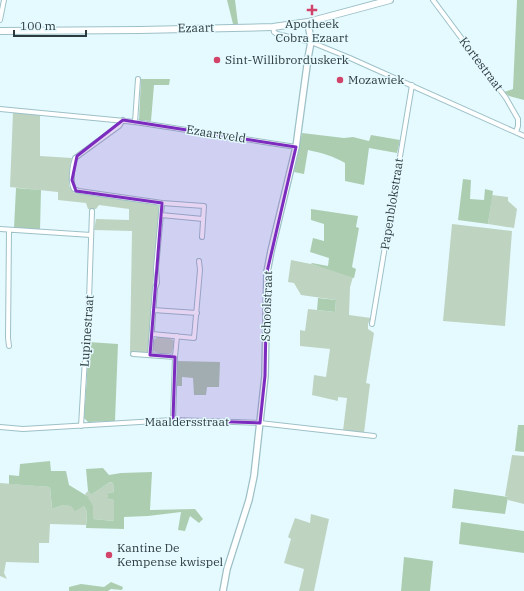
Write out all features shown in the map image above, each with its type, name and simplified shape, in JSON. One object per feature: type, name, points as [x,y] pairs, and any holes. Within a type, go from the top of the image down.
[{"type":"main road","name":"Ezaart","points":[[0,31],[273,27],[308,22],[390,0]]},
{"type":"street","points":[[0,20],[4,0]]},
{"type":"street","name":"Kortestraat","points":[[434,0],[506,98],[518,119],[516,132]]},
{"type":"street","name":"Schoolstraat","points":[[223,591],[231,555],[251,493],[265,376],[267,272],[296,147],[308,58],[312,42],[308,22]]},
{"type":"street","points":[[273,27],[274,32],[277,34],[312,42],[412,85],[524,136]]},
{"type":"street","points":[[136,122],[138,79]]},
{"type":"street","name":"Papenblokstraat","points":[[372,324],[412,85]]},
{"type":"street","name":"Ezaartveld","points":[[0,109],[123,120],[296,147]]},
{"type":"street","points":[[123,120],[116,129],[77,156],[73,162],[72,186],[74,189],[79,192],[162,203],[204,206],[202,236]]},
{"type":"street","points":[[150,355],[155,288],[158,274],[156,268],[162,203]]},
{"type":"street","name":"Lupinestraat","points":[[81,426],[88,330],[92,211]]},
{"type":"street","points":[[162,214],[203,219]]},
{"type":"street","points":[[0,229],[91,235]]},
{"type":"street","points":[[9,230],[9,346]]},
{"type":"street","points":[[152,334],[194,338],[200,270],[199,261]]},
{"type":"street","points":[[153,310],[197,313]]},
{"type":"street","points":[[173,420],[177,336]]},
{"type":"street","points":[[133,354],[175,357]]},
{"type":"street","name":"Maaldersstraat","points":[[0,428],[23,429],[173,420],[260,423],[374,436]]},
{"type":"highlighted area","points":[[123,120],[296,147],[267,272],[265,376],[260,423],[173,420],[175,357],[150,355],[162,203],[76,191],[72,180],[77,156]]},
{"type":"green space","points":[[227,0],[235,0],[238,24],[233,24]]},
{"type":"green space","points":[[517,0],[524,0],[524,100],[509,96],[504,92],[513,89]]},
{"type":"green space","points":[[141,79],[170,79],[169,85],[154,85],[151,121],[139,120]]},
{"type":"green space","points":[[13,112],[40,114],[40,156],[72,158],[70,165],[69,186],[75,193],[158,204],[159,208],[148,353],[130,352],[132,231],[94,230],[96,219],[129,220],[129,209],[99,205],[96,209],[88,209],[86,203],[58,200],[58,192],[10,187]]},
{"type":"green space","points":[[302,133],[344,138],[353,137],[369,141],[371,135],[400,140],[397,153],[369,148],[364,185],[345,181],[345,163],[336,158],[308,150],[304,174],[294,172]]},
{"type":"green space","points":[[463,179],[471,180],[470,199],[484,200],[485,189],[493,191],[488,224],[458,220]]},
{"type":"green space","points":[[16,188],[41,190],[40,230],[14,228]]},
{"type":"green space","points":[[492,195],[508,197],[508,201],[517,209],[514,228],[488,224]]},
{"type":"green space","points":[[311,209],[358,216],[356,227],[359,228],[352,267],[356,269],[354,278],[311,264],[328,266],[329,258],[310,252],[313,238],[324,241],[324,224],[311,220]]},
{"type":"green space","points":[[452,224],[512,231],[505,326],[443,321]]},
{"type":"green space","points":[[291,260],[311,264],[353,277],[350,287],[349,315],[371,318],[368,324],[368,329],[374,333],[366,383],[370,384],[364,433],[343,431],[347,398],[338,397],[338,401],[312,395],[314,375],[326,377],[330,349],[300,346],[300,330],[305,331],[308,309],[335,312],[336,300],[301,295],[294,283],[288,282]]},
{"type":"green space","points":[[318,298],[336,300],[335,312],[317,310]]},
{"type":"green space","points":[[157,337],[164,337],[174,341],[172,353],[162,354],[153,351],[153,341]]},
{"type":"green space","points":[[88,342],[118,344],[115,421],[88,422],[84,418]]},
{"type":"green space","points":[[177,361],[220,362],[219,387],[207,387],[206,395],[194,395],[193,378],[182,377],[182,386],[176,386]]},
{"type":"green space","points":[[518,425],[524,425],[524,452],[515,451]]},
{"type":"green space","points":[[512,455],[524,456],[524,504],[508,500],[508,497],[505,496]]},
{"type":"green space","points":[[50,461],[51,471],[66,471],[69,485],[87,496],[93,505],[93,519],[114,521],[114,500],[108,499],[108,493],[114,492],[113,483],[110,482],[91,495],[88,491],[86,469],[103,468],[109,475],[152,472],[150,510],[195,509],[203,519],[199,523],[190,516],[185,531],[178,530],[181,512],[124,517],[124,529],[86,528],[87,512],[84,506],[75,511],[71,506],[63,505],[52,509],[50,487],[9,484],[9,475],[19,476],[20,464]]},
{"type":"green space","points":[[110,482],[113,483],[114,492],[108,493],[108,499],[114,500],[115,521],[92,519],[93,505],[85,494],[88,491],[91,495]]},
{"type":"green space","points":[[0,483],[50,487],[52,509],[63,505],[84,506],[87,512],[86,525],[50,524],[49,543],[39,543],[39,563],[6,562],[4,573],[7,579],[0,576]]},
{"type":"green space","points":[[454,489],[508,497],[505,514],[452,508]]},
{"type":"green space","points":[[311,514],[329,519],[314,591],[299,591],[304,569],[284,563],[291,539],[288,537],[295,518],[310,523]]},
{"type":"green space","points":[[461,522],[524,531],[524,553],[459,544]]},
{"type":"green space","points":[[404,557],[433,561],[430,591],[401,591]]},
{"type":"green space","points":[[111,582],[123,587],[122,590],[111,589],[108,591],[69,591],[69,587],[81,584],[104,587]]},
{"type":"place","name":"Apotheek Cobra Ezaart","points":[[312,10]]},
{"type":"place","name":"Sint-Willibrorduskerk","points":[[217,60]]},
{"type":"place","name":"Mozawiek","points":[[340,80]]},
{"type":"place","name":"Kantine De Kempense kwispel","points":[[109,555]]}]
